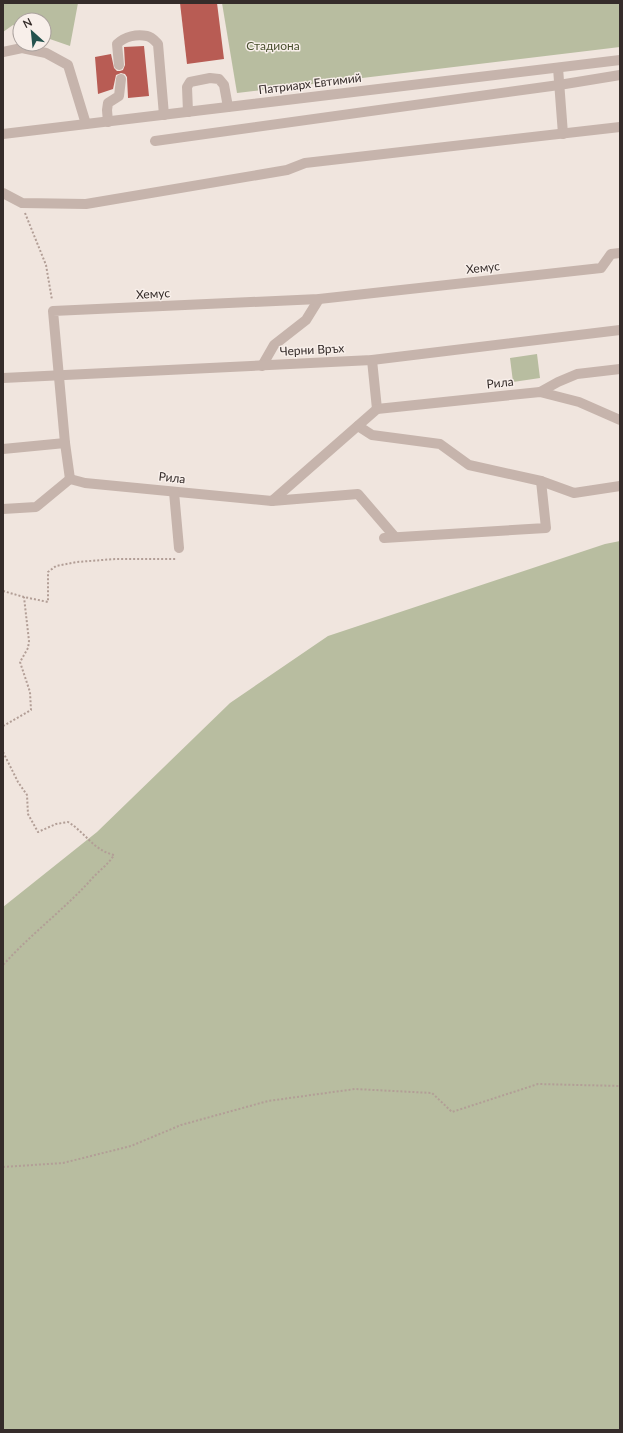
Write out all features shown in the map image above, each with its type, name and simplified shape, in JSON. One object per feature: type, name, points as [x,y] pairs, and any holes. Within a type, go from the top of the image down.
[{"type":"street","points":[[119,66],[117,44],[122,39],[128,37],[147,36],[158,44],[164,115]]},
{"type":"street","points":[[3,52],[22,48],[46,53],[68,64],[86,124]]},
{"type":"street","name":"Патриарх Евтимий","points":[[3,134],[620,60]]},
{"type":"street","points":[[558,68],[563,134]]},
{"type":"street","points":[[155,141],[559,85],[620,75]]},
{"type":"street","points":[[188,112],[187,87],[190,82],[210,78],[220,79],[224,85],[228,107]]},
{"type":"street","points":[[108,122],[108,103],[119,96],[121,79]]},
{"type":"street","points":[[3,193],[22,203],[86,204],[287,170],[305,163],[620,127]]},
{"type":"street","name":"Хемус","points":[[53,312],[319,299],[601,268],[611,254],[620,253]]},
{"type":"street","points":[[262,366],[274,345],[306,320],[319,299]]},
{"type":"street","points":[[3,509],[36,507],[70,479],[58,376],[53,312]]},
{"type":"street","name":"Черни Връх","points":[[3,378],[372,360],[620,330]]},
{"type":"street","points":[[272,501],[377,409],[372,360]]},
{"type":"street","points":[[540,392],[577,374],[620,369]]},
{"type":"street","name":"Рила","points":[[377,409],[540,392],[579,402],[620,420]]},
{"type":"street","points":[[358,426],[372,435],[440,444],[469,465],[542,481],[574,493],[620,486]]},
{"type":"street","points":[[3,449],[65,443]]},
{"type":"street","name":"Рила","points":[[70,479],[85,483],[272,501],[358,494],[394,537]]},
{"type":"street","points":[[384,538],[546,528],[542,481]]},
{"type":"street","points":[[174,492],[179,548]]},
{"type":"path","points":[[22,203],[46,265],[53,312]]},
{"type":"path","points":[[3,590],[24,597],[48,602],[48,572],[56,566],[77,562],[115,559],[147,558],[173,560],[178,557],[179,548]]},
{"type":"path","points":[[3,726],[31,710],[30,692],[20,662],[28,648],[29,641],[24,597]]},
{"type":"path","points":[[3,752],[18,782],[27,795],[28,814],[38,832],[56,824],[68,822],[84,834],[97,848],[114,855],[76,896],[3,965]]},
{"type":"path","points":[[3,1167],[63,1163],[131,1146],[181,1125],[268,1101],[355,1089],[432,1093],[452,1112],[538,1084],[620,1086]]},
{"type":"green space","points":[[3,3],[78,3],[70,46],[52,40],[52,12],[12,12],[12,26],[3,32]]},
{"type":"green space","name":"Стадиона","points":[[222,3],[620,3],[620,47],[237,93]]},
{"type":"green space","points":[[537,354],[540,378],[513,382],[510,358]]},
{"type":"green space","points":[[620,541],[620,1430],[3,1430],[3,907],[97,832],[230,703],[328,636],[605,544]]},
{"type":"building","points":[[180,3],[217,3],[224,59],[187,64]]},
{"type":"building","points":[[144,46],[149,96],[128,98],[127,77],[125,74],[121,73],[116,75],[113,89],[98,94],[95,57],[111,54],[114,68],[117,71],[120,71],[123,70],[125,65],[124,47]]}]
